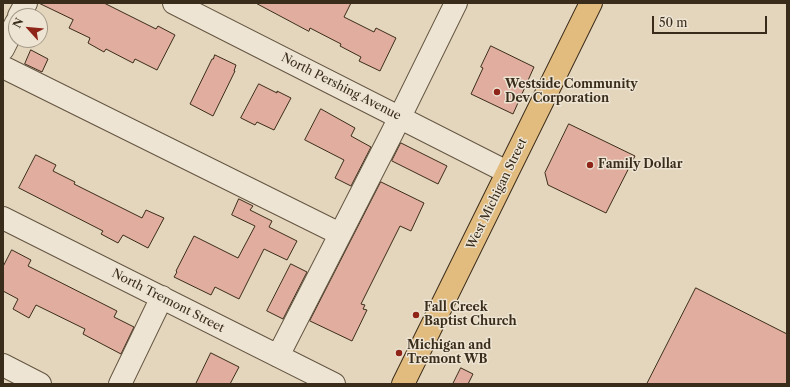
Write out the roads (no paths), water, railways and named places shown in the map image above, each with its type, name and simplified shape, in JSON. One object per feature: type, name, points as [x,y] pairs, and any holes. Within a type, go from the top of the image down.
[{"type":"main road","name":"West Michigan Street","points":[[403,384],[591,3]]},
{"type":"street","name":"North Pershing Avenue","points":[[174,3],[400,116],[507,172]]},
{"type":"street","points":[[278,356],[456,3]]},
{"type":"street","points":[[3,49],[8,39]]},
{"type":"street","points":[[3,67],[340,234]]},
{"type":"street","name":"North Tremont Street","points":[[3,218],[334,384]]},
{"type":"street","points":[[120,384],[162,297]]},
{"type":"street","points":[[3,366],[40,384]]},
{"type":"place","name":"Westside Community Dev Corporation","points":[[497,92]]},
{"type":"place","name":"Family Dollar","points":[[590,165]]},
{"type":"place","name":"Fall Creek Baptist Church","points":[[416,315]]},
{"type":"place","name":"Michigan and Tremont WB","points":[[399,353]]}]
